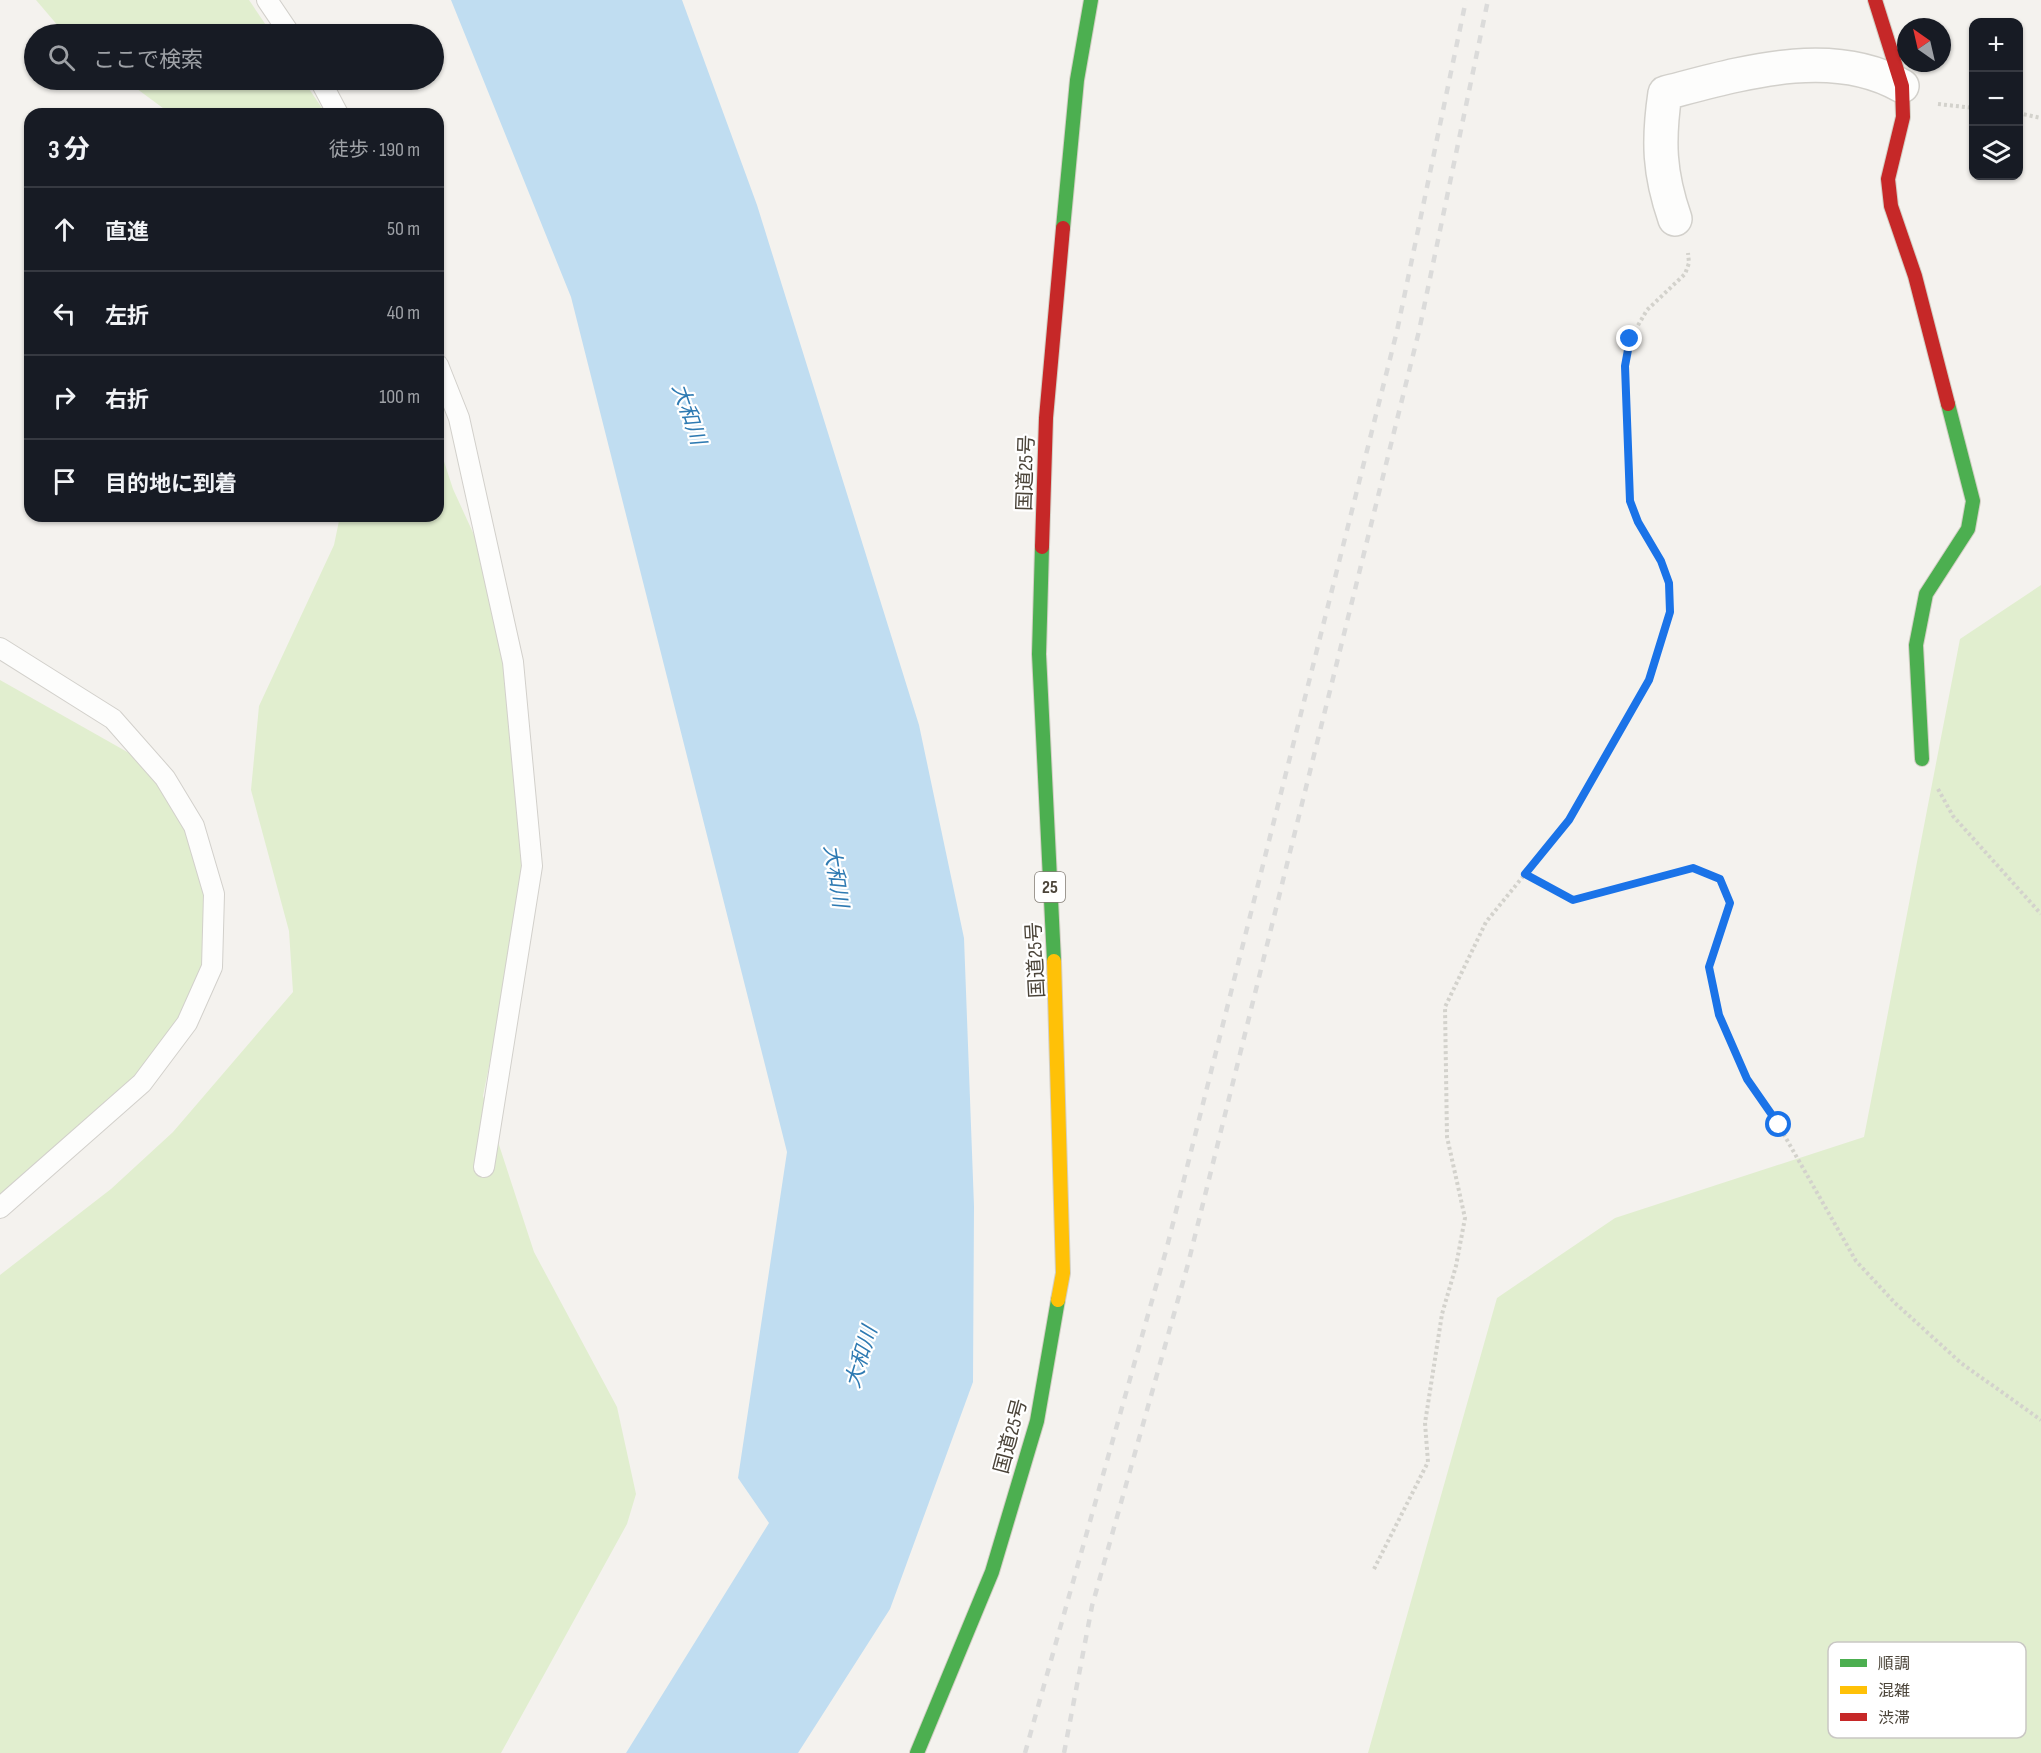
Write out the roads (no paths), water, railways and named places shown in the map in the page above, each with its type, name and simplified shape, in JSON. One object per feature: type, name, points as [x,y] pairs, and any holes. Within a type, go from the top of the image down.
[{"type":"main road","name":"国道25号","points":[[917,1753],[992,1572],[1037,1421],[1063,1273],[1057,1017],[1038,654],[1046,418],[1077,80],[1091,0]]},
{"type":"main road","points":[[1875,0],[1902,86],[1903,117],[1888,179],[1891,207],[1915,276],[1973,501],[1968,529],[1926,594],[1916,645],[1922,759]]},
{"type":"street","points":[[1675,219],[1660,166],[1659,131],[1665,93],[1801,64],[1860,69],[1882,74],[1902,86]]},
{"type":"lane","points":[[267,0],[283,24]]},
{"type":"lane","points":[[325,90],[335,108]]},
{"type":"lane","points":[[444,380],[459,418],[513,662],[532,866],[484,1167]]},
{"type":"lane","points":[[0,648],[113,719],[165,778],[194,826],[214,894],[213,967],[187,1023],[142,1083],[0,1208]]},
{"type":"water","name":"大和川","points":[[451,0],[682,0],[757,205],[919,725],[964,938],[974,1206],[973,1382],[890,1609],[798,1753],[626,1753],[769,1523],[738,1478],[787,1152],[571,297]]},
{"type":"railway","points":[[1025,1753],[1167,1247],[1397,331],[1466,0]]},
{"type":"railway","points":[[1064,1753],[1092,1606],[1188,1264],[1419,331],[1488,0]]}]
